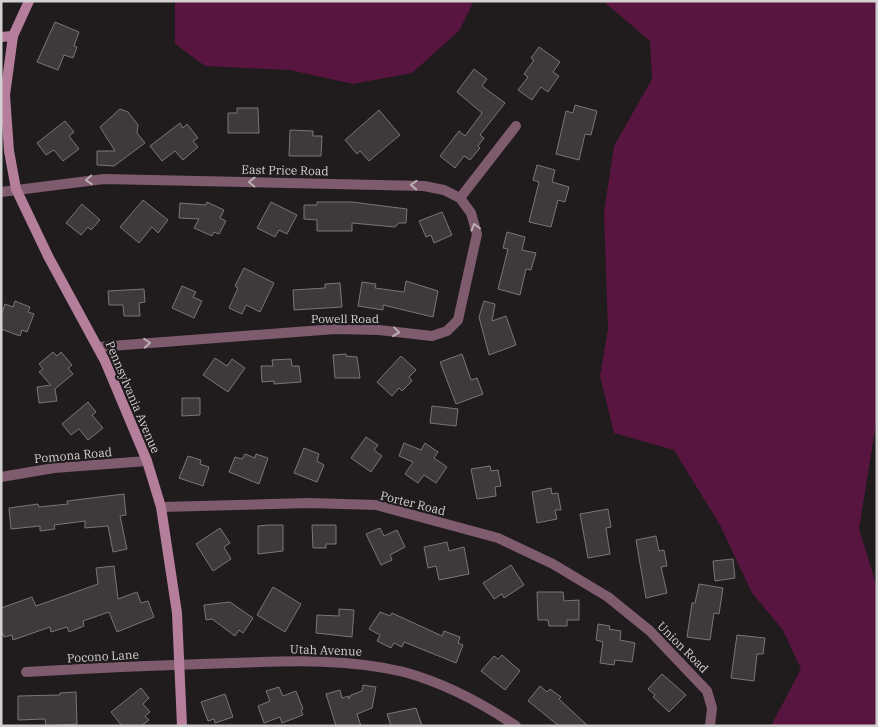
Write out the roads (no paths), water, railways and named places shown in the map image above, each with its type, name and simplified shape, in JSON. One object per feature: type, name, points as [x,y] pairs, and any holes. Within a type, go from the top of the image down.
[{"type":"street","name":"Pennsylvania Avenue","points":[[29,1],[13,36],[5,95],[9,151],[16,189],[48,256],[98,347],[123,400],[147,461],[161,507],[177,613],[181,664],[182,726]]},
{"type":"street","points":[[1,37],[13,36]]},
{"type":"street","points":[[460,198],[516,126]]},
{"type":"street","name":"East Price Road","points":[[1,192],[104,179],[392,184],[424,186],[444,190],[460,198]]},
{"type":"street","name":"Powell Road","points":[[98,347],[335,329],[378,330],[432,336],[446,331],[458,320],[477,234],[471,214],[460,198]]},
{"type":"street","name":"Pomona Road","points":[[1,477],[54,468],[147,461]]},
{"type":"street","name":"Porter Road","points":[[161,507],[309,503],[376,505],[505,541],[553,564],[611,599]]},
{"type":"street","name":"Union Road","points":[[611,599],[650,631],[703,684],[711,702],[710,726]]},
{"type":"street","name":"Utah Avenue","points":[[181,664],[296,661],[361,663],[405,672],[442,685],[472,699],[516,726]]},
{"type":"street","name":"Pocono Lane","points":[[26,672],[181,664]]}]
